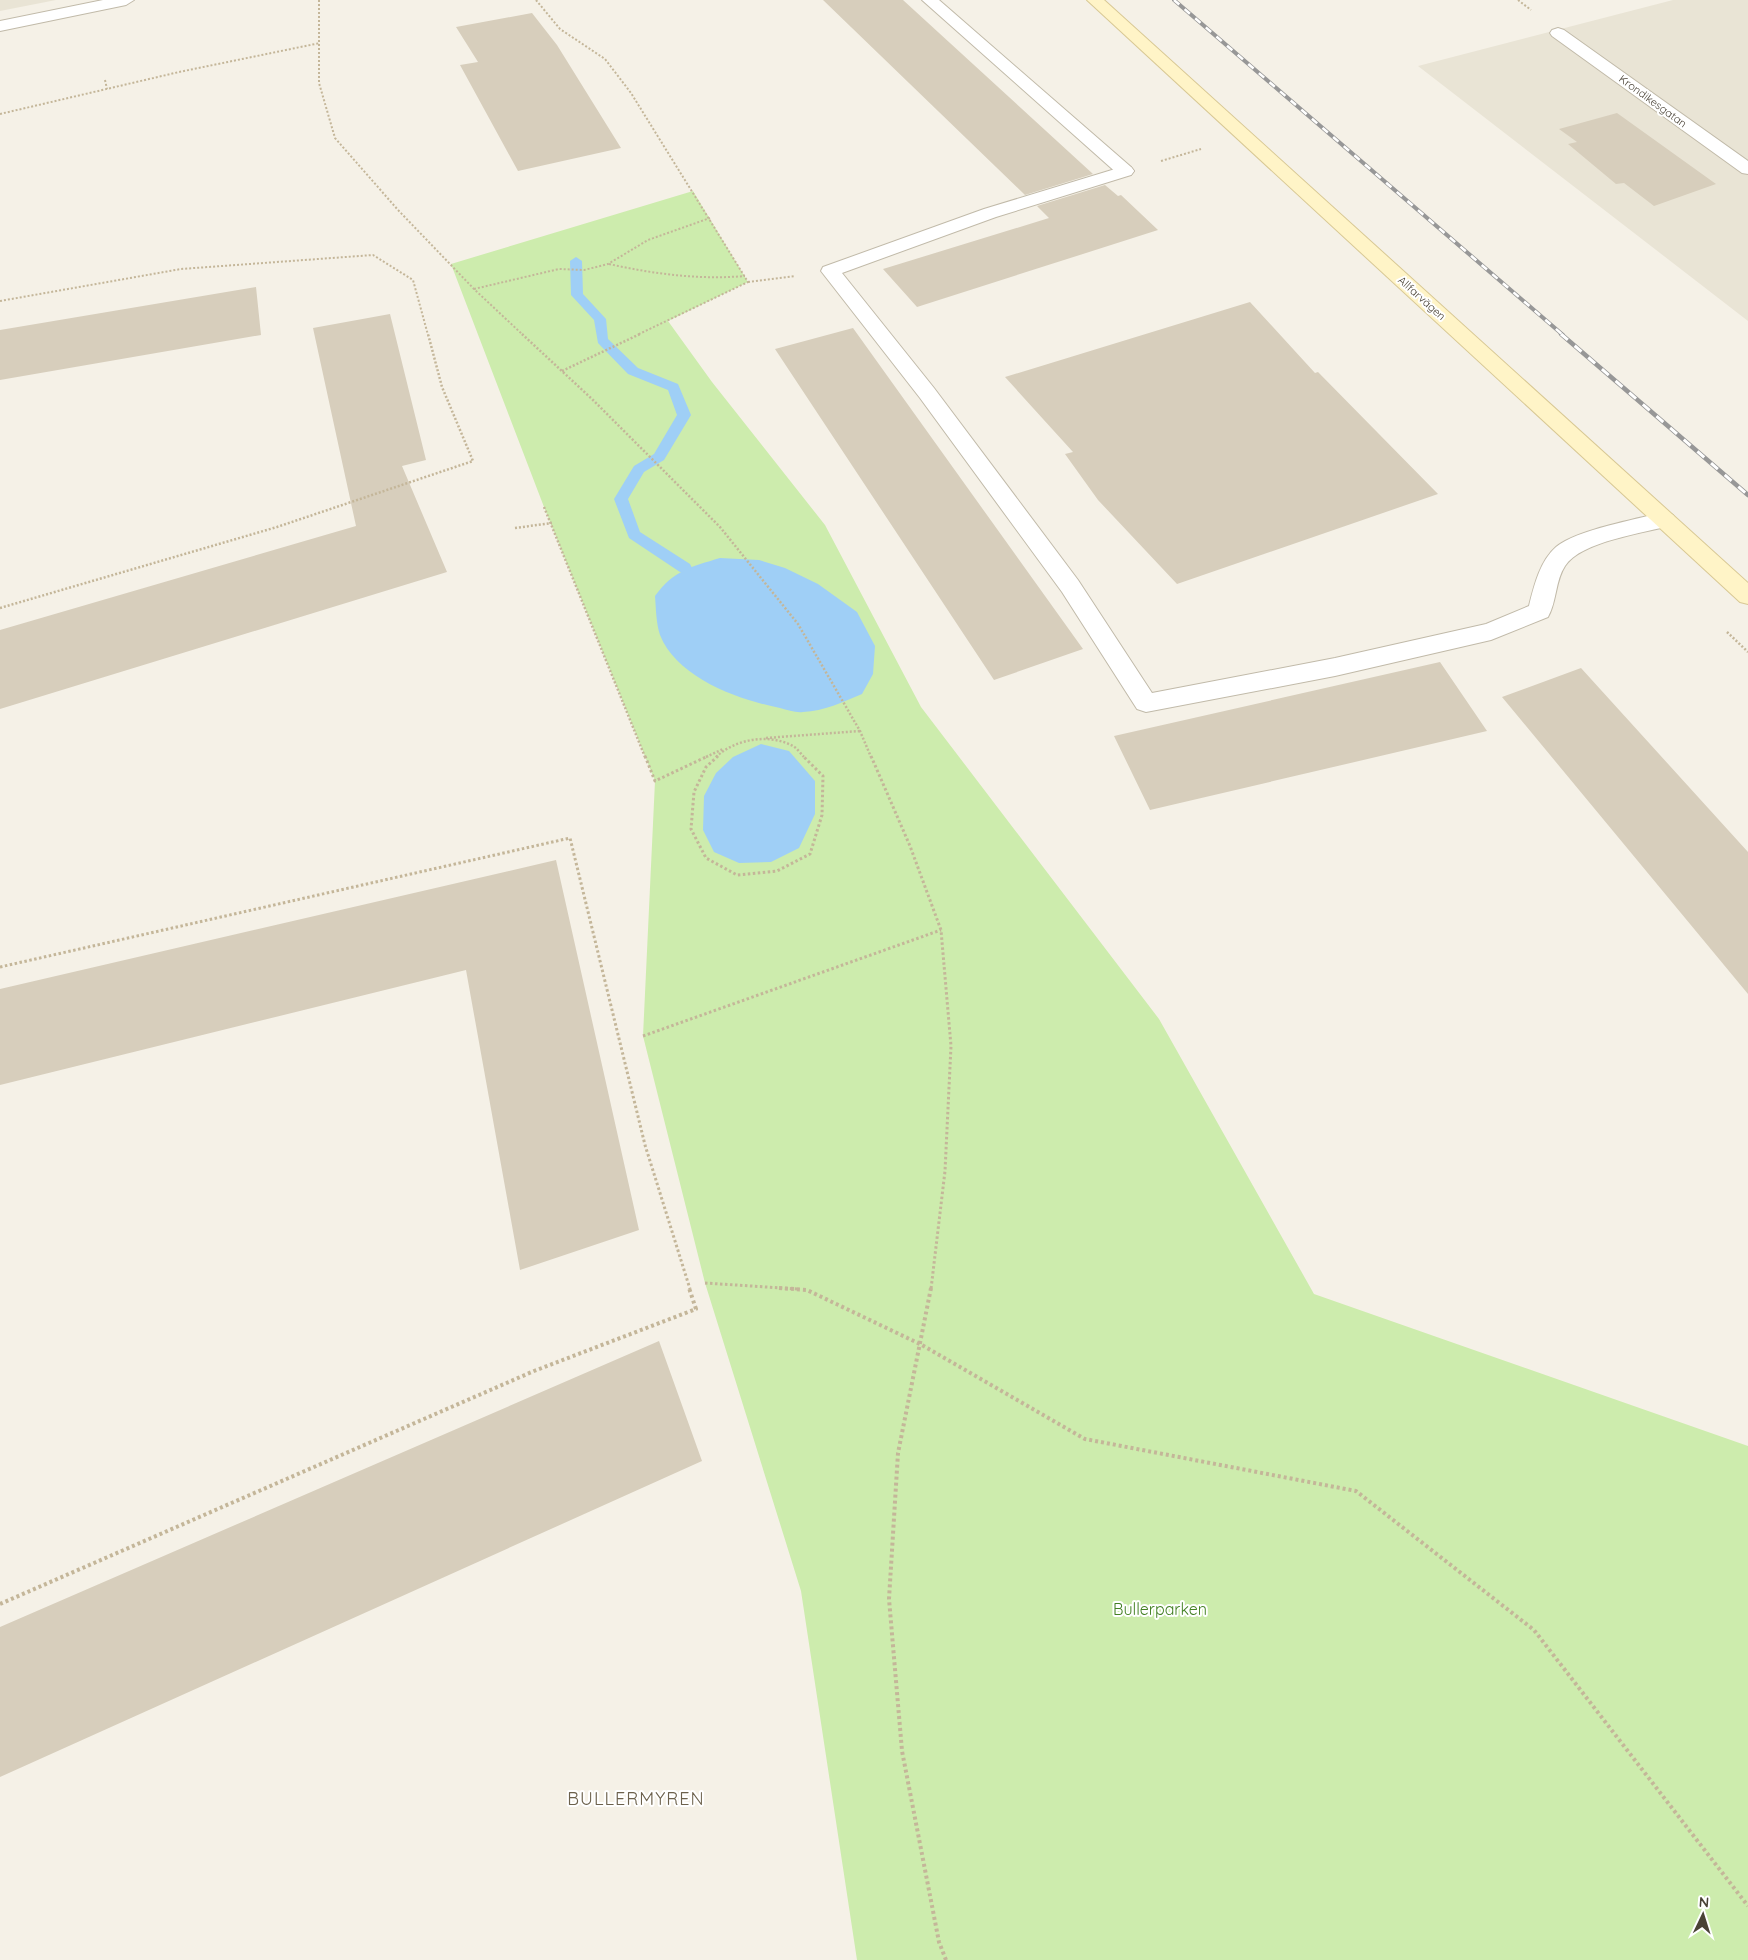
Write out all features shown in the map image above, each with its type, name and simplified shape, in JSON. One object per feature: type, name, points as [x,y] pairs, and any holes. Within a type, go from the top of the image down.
[{"type":"street","points":[[0,26],[126,0]]},
{"type":"street","points":[[930,0],[1125,171]]},
{"type":"street","name":"Allfarvägen","points":[[1095,0],[1748,596]]},
{"type":"street","name":"Krondikesgatan","points":[[1558,33],[1748,169]]},
{"type":"street","points":[[1125,171],[990,213],[830,271],[927,393],[1070,586],[1146,703],[1335,667],[1491,631],[1540,611],[1546,578],[1563,552],[1618,531],[1665,520]]},
{"type":"path","points":[[319,0],[319,83],[335,138],[398,210],[474,289],[562,371],[720,527],[798,624],[860,731],[910,846],[941,930],[951,1046],[945,1170],[930,1296],[898,1453],[889,1599],[902,1751],[939,1942],[946,1960]]},
{"type":"path","points":[[536,0],[560,29],[605,59],[631,93],[748,282]]},
{"type":"path","points":[[0,114],[179,72],[320,43]]},
{"type":"path","points":[[105,80],[107,89]]},
{"type":"path","points":[[1125,171],[1210,146]]},
{"type":"path","points":[[474,289],[559,268],[584,270],[608,264],[648,240],[710,218]]},
{"type":"path","points":[[0,301],[181,269],[373,254],[413,280],[442,387],[473,461],[277,527],[0,608]]},
{"type":"path","points":[[608,264],[655,274],[719,279],[745,276]]},
{"type":"path","points":[[562,371],[748,282],[830,271]]},
{"type":"path","points":[[544,506],[655,781],[727,748],[762,738],[860,731]]},
{"type":"path","points":[[515,528],[552,523]]},
{"type":"path","points":[[727,748],[706,767],[694,792],[691,829],[706,858],[738,876],[777,871],[810,854],[822,815],[823,776],[793,746],[762,738]]},
{"type":"path","points":[[0,968],[570,838],[645,1145],[696,1309],[534,1371],[0,1604]]},
{"type":"path","points":[[643,1036],[941,930]]},
{"type":"path","points":[[705,1283],[807,1290],[920,1344],[1085,1439],[1356,1491],[1534,1630],[1748,1906]]},
{"type":"shaded area","points":[[0,0],[56,0],[0,11]]},
{"type":"shaded area","points":[[1673,0],[1748,0],[1748,321],[1418,66]]},
{"type":"green space","name":"Bullerparken","points":[[693,191],[748,282],[668,321],[712,382],[825,525],[921,707],[1159,1019],[1314,1294],[1748,1446],[1748,1960],[857,1960],[801,1591],[705,1283],[643,1036],[655,781],[544,507],[451,264]]},
{"type":"water","points":[[720,558],[759,560],[785,568],[818,584],[857,612],[875,646],[873,674],[862,694],[826,708],[795,712],[728,693],[695,675],[680,663],[668,650],[660,635],[655,596],[676,575],[692,567]]},
{"type":"water","points":[[761,744],[789,751],[815,781],[815,814],[799,848],[771,862],[739,863],[714,852],[703,830],[704,796],[716,773],[733,757]]},
{"type":"building","points":[[823,0],[903,0],[1093,174],[1025,195]]},
{"type":"building","points":[[532,13],[557,45],[621,148],[518,171],[460,65],[478,62],[456,27]]},
{"type":"building","points":[[1617,113],[1716,184],[1654,206],[1624,183],[1616,184],[1568,144],[1577,142],[1559,129]]},
{"type":"building","points":[[1105,185],[1118,196],[1121,195],[1158,230],[917,307],[883,269],[1049,218],[1037,206]]},
{"type":"building","points":[[256,287],[261,335],[0,380],[0,330]]},
{"type":"building","points":[[1250,302],[1315,373],[1318,372],[1438,494],[1177,584],[1098,500],[1065,454],[1073,452],[1005,377]]},
{"type":"building","points":[[390,314],[426,460],[402,466],[447,572],[0,709],[0,630],[356,526],[313,328]]},
{"type":"building","points":[[853,328],[1083,649],[994,680],[775,349]]},
{"type":"building","points":[[1440,662],[1487,731],[1150,810],[1114,736]]},
{"type":"building","points":[[1581,668],[1748,852],[1748,994],[1502,697]]},
{"type":"building","points":[[556,860],[639,1230],[520,1270],[466,970],[0,1085],[0,989]]},
{"type":"building","points":[[659,1341],[702,1461],[0,1777],[0,1627]]},
{"type":"waterway","points":[[576,261],[577,295],[600,319],[602,340],[633,371],[673,387],[684,415],[659,457],[639,469],[621,499],[634,535],[685,568]]},
{"type":"railway","points":[[1174,0],[1563,335]]},
{"type":"railway","points":[[1561,334],[1748,495]]},
{"type":"district","name":"BULLERMYREN","points":[[636,1798]]}]
